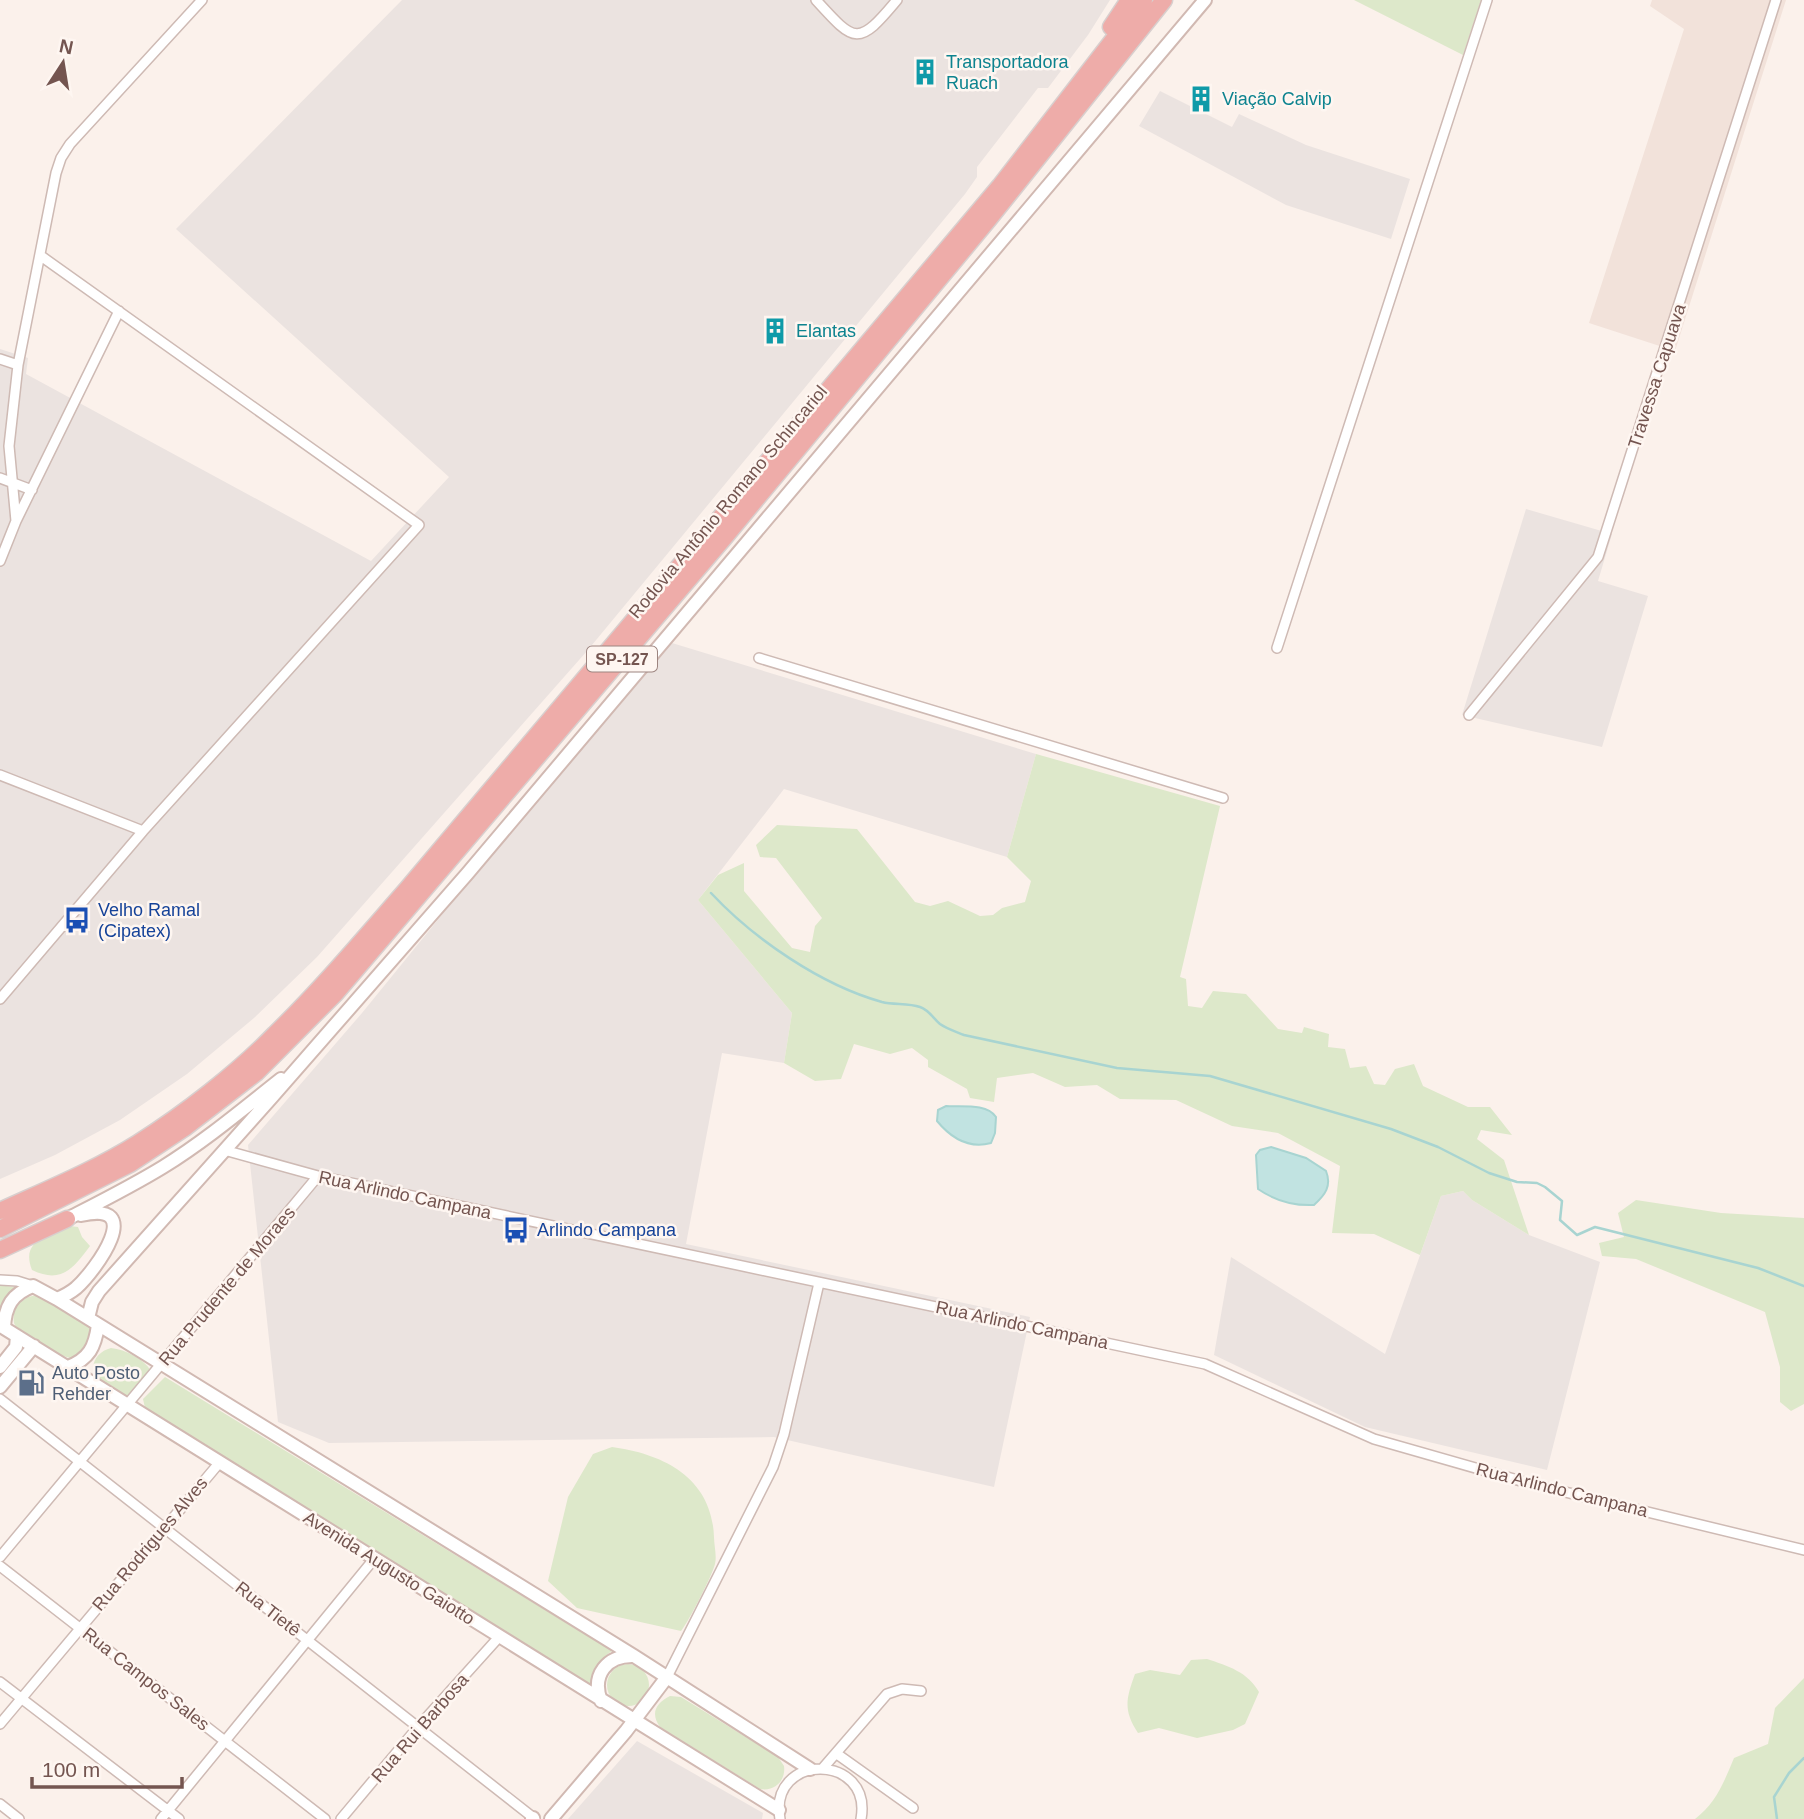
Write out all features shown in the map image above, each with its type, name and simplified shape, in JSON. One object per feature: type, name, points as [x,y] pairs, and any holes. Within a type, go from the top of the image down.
[{"type":"highway","points":[[1061,105],[1129,0]]},
{"type":"highway","name":"Rodovia Antônio Romano Schincariol","points":[[0,1211],[66,1182],[137,1143],[203,1096],[274,1036],[407,888],[1000,186],[1144,0]]},
{"type":"highway","name":"Rodovia Antônio Romano Schincariol","points":[[0,1228],[130,1164],[186,1127],[256,1073],[335,994],[715,549],[989,219],[1164,0]]},
{"type":"highway","points":[[1129,45],[1174,0]]},
{"type":"highway","points":[[0,1250],[67,1219]]},
{"type":"street","points":[[16,521],[9,446],[18,365],[56,173],[69,144],[202,0]]},
{"type":"street","points":[[816,0],[839,26],[851,34],[861,35],[873,28],[897,0]]},
{"type":"street","points":[[68,1367],[79,1363],[90,1353],[95,1342],[92,1302],[99,1291],[467,874],[1205,0]]},
{"type":"street","points":[[1277,648],[1487,0]]},
{"type":"street","name":"Travessa Capuava","points":[[1469,715],[1598,557],[1776,0]]},
{"type":"street","points":[[0,999],[143,831],[419,525],[41,256]]},
{"type":"street","points":[[0,561],[16,521],[119,311]]},
{"type":"street","points":[[0,359],[18,365]]},
{"type":"street","points":[[0,478],[32,489]]},
{"type":"street","points":[[758,658],[1223,798]]},
{"type":"street","points":[[0,775],[143,831]]},
{"type":"street","points":[[67,1219],[165,1166],[203,1140],[300,1063]]},
{"type":"street","name":"Rua Arlindo Campana","points":[[224,1150],[318,1176],[1205,1364],[1374,1439],[1528,1483],[1804,1550]]},
{"type":"street","name":"Rua Prudente de Moraes","points":[[0,1557],[318,1176]]},
{"type":"street","points":[[57,1299],[79,1286],[102,1257],[114,1235],[114,1224],[100,1214],[67,1219]]},
{"type":"street","points":[[0,1280],[33,1286],[57,1299],[634,1656],[810,1769]]},
{"type":"street","points":[[551,1819],[630,1726],[667,1677],[773,1467],[784,1434],[819,1283]]},
{"type":"street","points":[[2,1327],[10,1301],[23,1290],[33,1286]]},
{"type":"street","name":"Avenida Augusto Gaiotto","points":[[2,1327],[601,1700],[630,1726],[780,1816]]},
{"type":"street","points":[[0,1367],[16,1347],[17,1336]]},
{"type":"street","points":[[0,1387],[34,1346]]},
{"type":"street","name":"Rua Tietê","points":[[0,1399],[534,1819]]},
{"type":"street","name":"Rua Rodrigues Alves","points":[[0,1724],[220,1462]]},
{"type":"street","points":[[161,1819],[374,1559]]},
{"type":"street","name":"Rua Campos Sales","points":[[0,1566],[325,1819]]},
{"type":"street","name":"Rua Rui Barbosa","points":[[341,1819],[418,1727],[499,1637]]},
{"type":"street","points":[[601,1700],[597,1691],[601,1672],[615,1658],[634,1656]]},
{"type":"street","points":[[0,1682],[179,1819]]},
{"type":"street","points":[[823,1768],[838,1754],[887,1693],[902,1689],[921,1691]]},
{"type":"street","points":[[838,1754],[913,1808]]},
{"type":"street","points":[[780,1816],[781,1796],[787,1784],[810,1769],[823,1768],[837,1771],[857,1789],[862,1802],[861,1819]]},
{"type":"street","points":[[0,1804],[19,1819]]},
{"type":"shaded area","points":[[402,0],[1110,0],[1088,35],[1048,88],[1038,88],[977,167],[977,177],[965,194],[587,651],[317,957],[254,1018],[187,1074],[120,1120],[55,1155],[0,1179],[0,349],[28,358],[26,374],[371,561],[449,477],[176,229]]},
{"type":"shaded area","points":[[1652,0],[1786,0],[1675,351],[1589,323],[1684,29],[1650,6]]},
{"type":"shaded area","name":"Viação Calvip","points":[[1160,91],[1232,127],[1239,114],[1306,145],[1410,179],[1391,239],[1286,205],[1139,126]]},
{"type":"shaded area","points":[[1526,509],[1612,534],[1598,581],[1648,596],[1602,747],[1462,715]]},
{"type":"shaded area","points":[[672,643],[1036,754],[1007,857],[784,789],[698,900],[792,1013],[784,1063],[722,1053],[686,1244],[1030,1317],[994,1487],[774,1437],[329,1443],[278,1422],[248,1145]]},
{"type":"shaded area","points":[[1463,1191],[1472,1200],[1529,1235],[1600,1262],[1547,1470],[1365,1427],[1214,1355],[1231,1257],[1385,1354],[1441,1196]]},
{"type":"shaded area","points":[[637,1741],[763,1813],[762,1819],[568,1819]]},
{"type":"green space","points":[[1354,0],[1481,0],[1463,55]]},
{"type":"green space","points":[[1036,754],[1220,806],[1180,977],[1186,979],[1188,1006],[1202,1008],[1213,991],[1246,994],[1278,1029],[1302,1033],[1304,1027],[1329,1034],[1328,1047],[1345,1049],[1350,1068],[1366,1066],[1374,1084],[1385,1085],[1395,1069],[1414,1064],[1423,1086],[1468,1107],[1490,1107],[1512,1135],[1481,1130],[1477,1139],[1504,1160],[1529,1235],[1472,1200],[1463,1191],[1441,1196],[1420,1255],[1374,1234],[1332,1233],[1340,1166],[1278,1133],[1232,1126],[1176,1100],[1120,1099],[1097,1085],[1065,1087],[1033,1073],[997,1078],[994,1102],[970,1098],[967,1089],[928,1067],[928,1060],[912,1048],[890,1054],[854,1044],[841,1079],[815,1081],[784,1063],[792,1013],[698,900],[718,875],[744,863],[744,891],[792,948],[810,952],[815,926],[822,918],[776,858],[760,857],[756,845],[777,825],[857,829],[915,902],[930,906],[948,901],[980,916],[993,915],[1002,908],[1025,902],[1031,881],[1007,857]]},
{"type":"green space","points":[[1636,1200],[1721,1213],[1804,1218],[1804,1404],[1791,1411],[1780,1402],[1780,1367],[1765,1312],[1636,1259],[1602,1256],[1599,1243],[1624,1237],[1618,1213]]},
{"type":"green space","points":[[70,1226],[78,1227],[90,1246],[78,1261],[59,1275],[42,1274],[32,1270],[29,1260],[33,1245]]},
{"type":"green space","points":[[0,1285],[19,1288],[0,1321]]},
{"type":"green space","points":[[37,1295],[45,1297],[89,1324],[91,1345],[73,1359],[49,1350],[17,1329],[14,1323],[16,1305]]},
{"type":"green space","points":[[111,1348],[134,1355],[151,1371],[129,1398],[104,1384],[94,1372],[97,1357]]},
{"type":"green space","points":[[165,1377],[612,1651],[597,1666],[591,1687],[145,1408],[143,1399]]},
{"type":"green space","points":[[612,1447],[631,1450],[667,1463],[695,1484],[705,1499],[711,1516],[715,1564],[681,1631],[577,1608],[548,1581],[568,1497],[593,1454]]},
{"type":"green space","points":[[1207,1659],[1243,1675],[1259,1692],[1245,1724],[1233,1730],[1197,1738],[1159,1728],[1138,1733],[1128,1711],[1135,1674],[1150,1670],[1180,1675],[1191,1660]]},
{"type":"green space","points":[[628,1664],[643,1670],[649,1685],[643,1700],[628,1706],[613,1700],[607,1685],[613,1670]]},
{"type":"green space","points":[[1804,1678],[1804,1819],[1695,1819],[1714,1799],[1734,1758],[1768,1744],[1775,1708]]},
{"type":"green space","points":[[670,1696],[681,1697],[778,1757],[784,1771],[778,1784],[770,1789],[760,1789],[660,1727],[655,1717],[656,1709]]},
{"type":"water","points":[[946,1106],[974,1107],[992,1113],[996,1117],[991,1143],[968,1143],[948,1132],[937,1121],[938,1110]]},
{"type":"water","points":[[1271,1147],[1306,1158],[1326,1171],[1326,1190],[1314,1205],[1284,1202],[1258,1189],[1256,1155],[1260,1150]]},
{"type":"waterway","points":[[711,893],[747,927],[812,972],[882,1002],[920,1007],[943,1026],[964,1035],[1117,1068],[1210,1076],[1391,1129],[1438,1147],[1489,1173],[1545,1187],[1562,1201],[1560,1220],[1577,1235],[1595,1227],[1758,1268],[1804,1286]]},
{"type":"waterway","points":[[1777,1819],[1774,1797],[1789,1773],[1804,1758]]},
{"type":"place","name":"Transportadora Ruach","points":[[925,72]]},
{"type":"place","name":"Viação Calvip","points":[[1201,99]]},
{"type":"place","name":"Elantas","points":[[775,331]]},
{"type":"place","name":"Velho Ramal (Cipatex)","points":[[77,920]]},
{"type":"place","name":"Arlindo Campana","points":[[516,1230]]},
{"type":"place","name":"Auto Posto Rehder","points":[[31,1383]]}]
